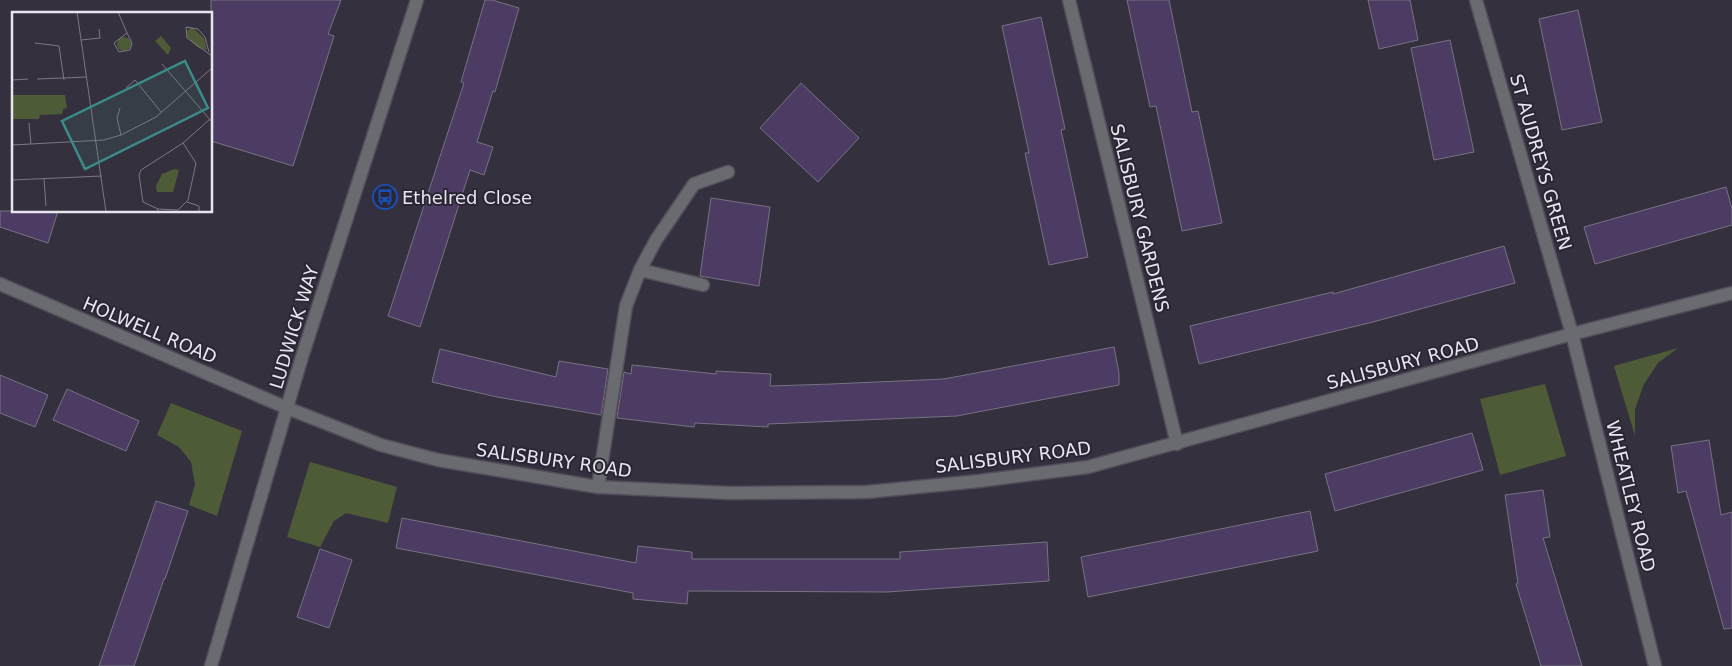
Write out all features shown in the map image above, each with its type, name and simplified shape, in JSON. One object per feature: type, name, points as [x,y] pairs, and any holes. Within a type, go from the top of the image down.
[{"type":"street","name":"LUDWICK WAY","points":[[211,666],[287,408],[417,0]]},
{"type":"street","name":"SALISBURY GARDENS","points":[[1069,0],[1177,444]]},
{"type":"street","name":"ST AUDREYS GREEN","points":[[1476,0],[1572,334]]},
{"type":"street","points":[[598,487],[626,306],[640,270],[656,240],[694,184],[728,172]]},
{"type":"street","points":[[640,270],[703,285]]},
{"type":"street","name":"HOLWELL ROAD","points":[[0,284],[287,408]]},
{"type":"street","name":"SALISBURY ROAD","points":[[287,408],[381,444],[438,460],[598,487],[730,493],[867,492],[979,481],[1088,467],[1572,334],[1732,293]]},
{"type":"street","name":"WHEATLEY ROAD","points":[[1572,334],[1655,666]]},
{"type":"green space","points":[[1678,348],[1658,363],[1644,384],[1635,409],[1635,436],[1614,366]]},
{"type":"green space","points":[[1545,384],[1566,456],[1500,475],[1480,399]]},
{"type":"green space","points":[[171,403],[242,431],[217,516],[189,505],[195,484],[191,462],[179,447],[157,435]]},
{"type":"green space","points":[[310,462],[397,487],[388,523],[346,513],[334,521],[320,547],[287,537]]},
{"type":"building","points":[[211,0],[341,0],[328,34],[334,36],[293,166],[212,141]]},
{"type":"building","points":[[485,0],[492,0],[519,8],[495,92],[493,91],[477,142],[493,147],[484,175],[470,170],[420,327],[388,316],[464,83],[461,82]]},
{"type":"building","points":[[1127,0],[1169,0],[1192,112],[1198,111],[1222,223],[1182,231],[1156,106],[1150,107]]},
{"type":"building","points":[[1368,0],[1410,0],[1418,40],[1379,49]]},
{"type":"building","points":[[1578,10],[1602,122],[1562,130],[1539,19]]},
{"type":"building","points":[[1041,17],[1065,129],[1061,130],[1088,257],[1049,265],[1025,153],[1029,153],[1002,26]]},
{"type":"building","points":[[1450,40],[1474,152],[1434,160],[1411,48]]},
{"type":"building","points":[[801,83],[859,138],[818,182],[760,128]]},
{"type":"building","points":[[1726,187],[1732,209],[1732,225],[1595,264],[1584,227]]},
{"type":"building","points":[[711,198],[770,207],[759,286],[700,276]]},
{"type":"building","points":[[0,211],[58,212],[48,243],[0,227]]},
{"type":"building","points":[[1504,246],[1515,283],[1373,322],[1199,364],[1190,326],[1333,292],[1333,294]]},
{"type":"building","points":[[1114,347],[1119,373],[1119,385],[957,416],[768,424],[768,427],[695,423],[694,427],[617,418],[624,372],[631,374],[632,365],[716,374],[716,371],[771,374],[770,386],[831,384],[944,379]]},
{"type":"building","points":[[440,349],[556,377],[559,361],[608,369],[601,415],[497,397],[432,382]]},
{"type":"building","points":[[0,375],[48,395],[35,427],[0,413]]},
{"type":"building","points":[[67,389],[139,421],[126,451],[53,420]]},
{"type":"building","points":[[1472,433],[1483,470],[1335,511],[1325,474]]},
{"type":"building","points":[[1709,440],[1721,515],[1732,512],[1732,628],[1724,629],[1686,491],[1678,493],[1671,446]]},
{"type":"building","points":[[1543,490],[1550,537],[1543,538],[1582,666],[1541,666],[1516,584],[1518,583],[1505,495]]},
{"type":"building","points":[[156,501],[188,511],[165,579],[134,666],[99,666]]},
{"type":"building","points":[[1310,511],[1318,551],[1088,597],[1081,557]]},
{"type":"building","points":[[402,518],[636,563],[638,546],[692,552],[692,559],[900,559],[900,552],[1047,542],[1049,581],[887,592],[688,591],[687,604],[633,599],[633,593],[396,548]]},
{"type":"building","points":[[320,549],[352,560],[329,628],[297,617]]},
{"type":"place","name":"Ethelred Close","points":[[385,197]]}]
